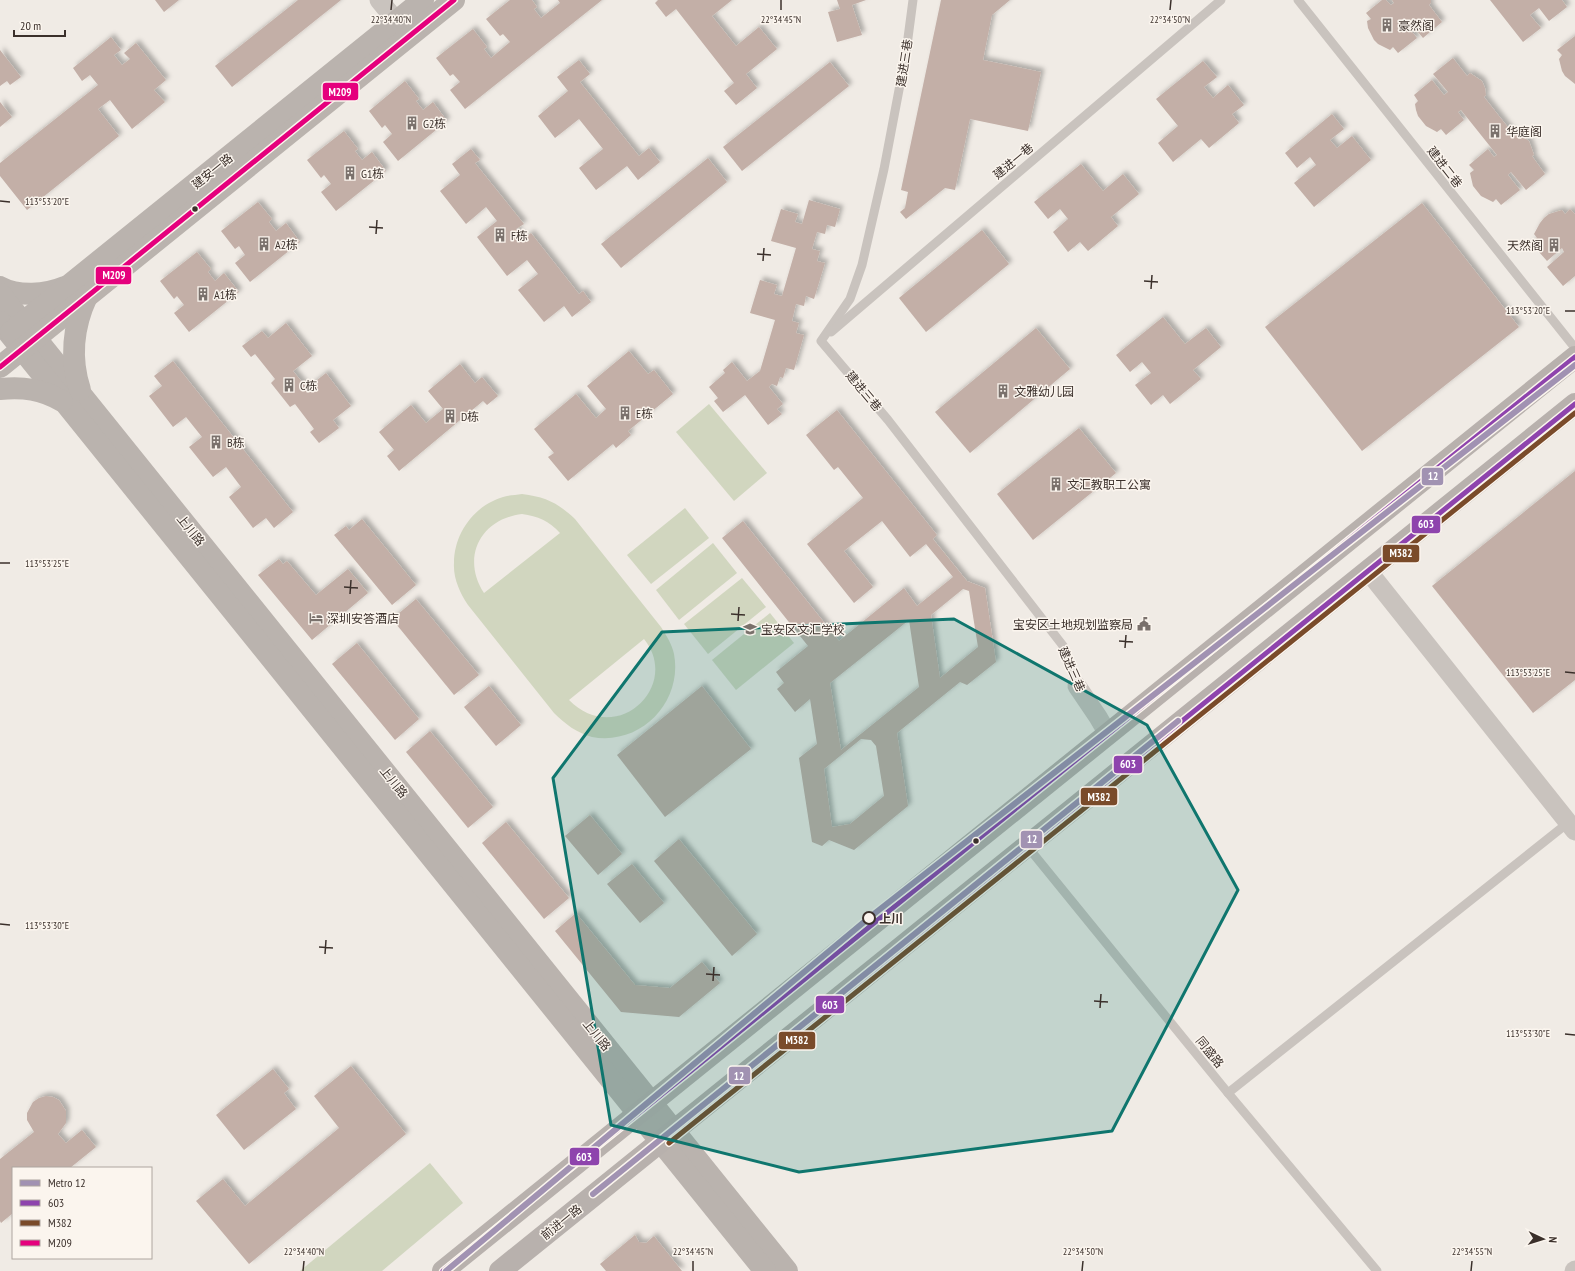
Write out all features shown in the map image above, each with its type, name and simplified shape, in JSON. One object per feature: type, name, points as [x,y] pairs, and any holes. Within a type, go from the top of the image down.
[{"type":"main road","name":"建安一路","points":[[402,29],[423,0]]},
{"type":"main road","name":"建安一路","points":[[0,367],[15,334],[79,290],[402,29],[454,0]]},
{"type":"main road","points":[[0,287],[15,292],[28,293],[58,290],[79,290],[80,311],[74,340],[75,376],[73,398],[49,394],[32,389],[0,388]]},
{"type":"main road","name":"上川路","points":[[0,294],[15,334],[73,398],[645,1108],[765,1271]]},
{"type":"main road","points":[[443,1271],[1575,357]]},
{"type":"main road","name":"前进一路","points":[[500,1271],[1575,404]]},
{"type":"main road","name":"上川路","points":[[667,1136],[787,1271]]},
{"type":"street","points":[[379,0],[402,29]]},
{"type":"street","points":[[1368,571],[1572,827]]},
{"type":"street","name":"建进三巷","points":[[1077,686],[1108,734]]},
{"type":"lane","name":"建进三巷","points":[[913,0],[906,53],[884,170],[862,265],[850,299],[821,340],[888,420],[1064,647],[1077,686]]},
{"type":"lane","name":"建进一巷","points":[[821,340],[1221,0]]},
{"type":"lane","name":"建进二巷","points":[[1298,0],[1575,348]]},
{"type":"lane","points":[[1228,1093],[1572,827]]},
{"type":"lane","name":"同盛路","points":[[1027,846],[1228,1093],[1377,1271]]},
{"type":"highlighted area","points":[[954,619],[1147,725],[1238,890],[1112,1131],[799,1172],[611,1125],[553,778],[662,632]]},
{"type":"green space","points":[[709,404],[767,473],[734,501],[676,432]]},
{"type":"green space","points":[[522,494],[545,499],[563,509],[575,519],[661,627],[669,640],[674,654],[675,672],[672,688],[665,704],[655,717],[642,727],[627,735],[610,738],[592,737],[576,731],[554,713],[468,605],[462,595],[456,580],[454,563],[458,540],[463,530],[469,520],[486,505],[507,496]],"holes":[[[522,514],[543,520],[552,525],[560,533],[484,593],[477,580],[474,567],[475,554],[479,542],[485,532],[495,524],[507,517]],[[644,639],[654,657],[655,675],[649,692],[638,705],[623,714],[606,717],[587,713],[569,700]]]},
{"type":"green space","points":[[685,508],[709,538],[651,584],[627,555]]},
{"type":"green space","points":[[713,543],[737,573],[679,620],[656,590]]},
{"type":"green space","points":[[742,578],[766,607],[708,654],[684,624]]},
{"type":"green space","points":[[770,613],[794,643],[736,690],[712,660]]},
{"type":"green space","points":[[430,1163],[463,1203],[382,1271],[300,1271]]},
{"type":"building","points":[[155,0],[179,0],[164,12]]},
{"type":"building","points":[[298,0],[341,0],[232,87],[215,66]]},
{"type":"building","points":[[510,0],[532,0],[537,7],[534,9],[541,18],[560,3],[558,0],[602,0],[465,109],[450,90],[460,82],[453,74],[450,76],[436,58],[473,29],[487,47],[484,49],[491,58],[510,42],[503,34],[500,36],[486,19]]},
{"type":"building","points":[[658,0],[732,0],[712,16],[736,46],[759,27],[777,49],[746,74],[757,88],[736,105],[724,91],[734,83],[676,9],[666,17],[655,3]]},
{"type":"building","points":[[837,0],[866,0],[852,5],[862,35],[837,42],[828,12],[840,9]]},
{"type":"building","points":[[941,0],[1010,0],[992,15],[983,60],[1041,72],[1028,131],[970,119],[955,190],[945,188],[906,219],[900,212],[905,208],[908,192],[901,190]]},
{"type":"building","name":"豪然阁","points":[[1382,0],[1386,0],[1391,5],[1394,3],[1392,0],[1431,0],[1429,5],[1442,22],[1423,38],[1408,20],[1405,23],[1417,38],[1398,53],[1393,47],[1390,50],[1378,44],[1374,40],[1368,28],[1367,21],[1371,19],[1366,13]]},
{"type":"building","points":[[1490,0],[1562,0],[1567,7],[1549,21],[1539,8],[1530,15],[1541,28],[1523,42]]},
{"type":"building","points":[[1575,36],[1575,84],[1565,76],[1562,71],[1559,59],[1562,55],[1557,50]]},
{"type":"building","points":[[111,37],[121,50],[114,55],[122,65],[130,59],[124,53],[136,43],[166,80],[154,90],[165,102],[132,129],[110,100],[98,109],[119,136],[27,210],[0,176],[0,163],[98,85],[90,75],[82,81],[73,68]]},
{"type":"building","points":[[0,50],[21,77],[10,85],[7,81],[0,86]]},
{"type":"building","name":"华庭阁","points":[[1453,58],[1467,76],[1470,73],[1482,81],[1486,95],[1484,97],[1514,135],[1517,133],[1529,141],[1534,155],[1532,156],[1545,174],[1526,190],[1511,172],[1508,175],[1520,190],[1501,205],[1496,199],[1493,202],[1481,196],[1473,186],[1470,173],[1474,170],[1469,165],[1488,149],[1494,157],[1497,155],[1461,110],[1458,112],[1464,120],[1446,135],[1441,129],[1437,132],[1426,126],[1418,116],[1416,110],[1415,104],[1418,101],[1414,95],[1432,80],[1444,95],[1448,92],[1433,74]]},
{"type":"building","points":[[579,60],[590,74],[580,82],[639,156],[649,148],[660,162],[638,180],[627,166],[596,190],[579,168],[603,149],[579,119],[555,138],[538,116],[568,91],[557,77]]},
{"type":"building","points":[[1203,61],[1217,77],[1204,87],[1213,98],[1228,85],[1244,105],[1232,114],[1239,123],[1209,148],[1201,139],[1173,162],[1158,143],[1178,126],[1156,99]]},
{"type":"building","points":[[830,62],[849,86],[742,171],[723,147]]},
{"type":"building","name":"G2栋","points":[[405,81],[419,99],[416,101],[423,110],[433,102],[447,121],[398,161],[383,142],[392,134],[385,125],[382,128],[369,111]]},
{"type":"building","points":[[0,102],[12,117],[0,127]]},
{"type":"building","points":[[1332,114],[1344,129],[1330,140],[1337,148],[1352,136],[1371,160],[1314,207],[1294,183],[1316,165],[1310,157],[1297,168],[1285,153]]},
{"type":"building","name":"G1栋","points":[[344,131],[358,149],[355,151],[362,160],[372,152],[386,171],[336,211],[321,192],[331,184],[324,175],[321,178],[307,160]]},
{"type":"building","name":"F栋","points":[[471,149],[480,160],[475,163],[524,224],[516,229],[524,239],[531,233],[579,294],[583,291],[591,302],[572,317],[564,306],[544,322],[518,290],[538,274],[527,260],[507,276],[477,237],[497,221],[486,207],[466,224],[440,191],[460,175],[452,164]]},
{"type":"building","points":[[708,158],[727,182],[621,268],[601,244]]},
{"type":"building","points":[[1081,164],[1103,191],[1123,174],[1139,194],[1111,217],[1118,226],[1088,251],[1080,242],[1068,252],[1053,232],[1068,219],[1060,209],[1048,219],[1034,202]]},
{"type":"building","points":[[809,200],[840,209],[835,227],[827,225],[825,234],[817,232],[812,249],[820,251],[817,261],[825,263],[814,299],[806,296],[804,306],[796,304],[792,321],[799,323],[796,333],[804,335],[794,370],[786,368],[783,378],[780,377],[777,386],[772,384],[769,387],[783,404],[777,409],[782,414],[768,425],[745,395],[723,412],[714,401],[718,398],[709,387],[725,373],[723,370],[732,362],[747,381],[760,371],[775,320],[750,313],[760,280],[777,285],[774,294],[782,296],[796,248],[771,241],[781,209],[798,214],[795,222],[802,224]]},
{"type":"building","name":"A2栋","points":[[258,202],[272,219],[269,222],[276,231],[286,223],[300,242],[250,282],[235,263],[245,255],[239,246],[235,249],[221,231]]},
{"type":"building","points":[[1422,203],[1519,327],[1362,451],[1265,327]]},
{"type":"building","name":"天然阁","points":[[1570,209],[1575,214],[1575,276],[1563,286],[1547,267],[1564,252],[1562,248],[1547,261],[1531,243],[1537,238],[1534,234],[1544,218],[1549,214],[1562,210],[1565,214]]},
{"type":"building","points":[[982,230],[1009,264],[926,332],[899,298]]},
{"type":"building","name":"A1栋","points":[[197,252],[211,269],[208,272],[215,281],[224,273],[239,292],[189,332],[174,313],[184,305],[177,296],[174,299],[160,281]]},
{"type":"building","points":[[1163,317],[1185,344],[1206,328],[1221,347],[1193,370],[1201,379],[1170,404],[1163,395],[1151,405],[1135,385],[1151,373],[1142,362],[1130,372],[1116,355]]},
{"type":"building","name":"C栋","points":[[286,323],[312,356],[293,371],[307,388],[326,373],[351,406],[333,420],[339,428],[319,443],[310,432],[314,429],[295,404],[290,407],[271,383],[275,379],[255,354],[251,357],[242,346],[262,331],[268,338]]},
{"type":"building","name":"文雅幼儿园","points":[[1036,328],[1070,369],[970,453],[935,412]]},
{"type":"building","name":"E栋","points":[[629,351],[648,374],[654,370],[673,394],[628,431],[631,435],[616,448],[613,444],[568,481],[548,457],[554,453],[534,429],[576,394],[596,418],[606,409],[587,386]]},
{"type":"building","name":"B栋","points":[[173,361],[293,512],[274,528],[266,518],[253,528],[229,497],[241,487],[226,467],[213,477],[189,447],[202,437],[186,417],[173,427],[149,396],[162,386],[154,376]]},
{"type":"building","name":"D栋","points":[[460,364],[475,383],[482,377],[498,396],[487,405],[483,401],[399,471],[387,456],[394,450],[379,432],[411,405],[426,423],[443,409],[428,391]]},
{"type":"building","points":[[837,410],[937,535],[933,539],[967,581],[985,588],[996,662],[967,685],[960,682],[897,733],[908,806],[854,850],[829,840],[822,846],[812,842],[799,758],[817,744],[810,699],[795,712],[777,689],[784,683],[776,672],[808,646],[722,538],[743,521],[839,641],[904,588],[917,606],[953,577],[926,544],[910,557],[882,521],[844,551],[873,587],[854,603],[807,544],[863,498],[838,467],[834,470],[806,435]],"holes":[[[963,589],[969,591],[978,647],[940,678],[931,615]],[[909,620],[919,687],[841,750],[830,683]],[[861,739],[871,740],[876,746],[884,796],[850,824],[832,827],[824,769]]]},
{"type":"building","name":"文汇教职工公寓","points":[[1079,428],[1116,473],[1033,540],[997,494]]},
{"type":"building","points":[[1575,471],[1575,680],[1533,713],[1432,586]]},
{"type":"building","points":[[362,519],[416,585],[392,605],[334,535],[346,526],[349,530]]},
{"type":"building","name":"深圳安答酒店","points":[[279,559],[283,564],[287,561],[316,595],[348,569],[368,593],[312,640],[258,575]]},
{"type":"building","points":[[416,599],[479,675],[454,695],[392,619]]},
{"type":"building","points":[[357,643],[419,719],[395,740],[332,664]]},
{"type":"building","points":[[489,686],[521,725],[496,746],[464,707]]},
{"type":"building","points":[[702,686],[751,749],[665,817],[617,755]]},
{"type":"building","points":[[430,731],[493,807],[468,828],[406,752]]},
{"type":"building","points":[[590,815],[622,854],[598,875],[565,836]]},
{"type":"building","points":[[506,822],[569,898],[544,919],[482,843]]},
{"type":"building","points":[[679,839],[757,934],[732,956],[654,861]]},
{"type":"building","points":[[632,864],[664,903],[640,923],[607,884]]},
{"type":"building","points":[[576,913],[635,985],[670,988],[702,962],[720,983],[679,1017],[621,1012],[555,931]]},
{"type":"building","points":[[351,1066],[406,1134],[249,1264],[196,1201],[223,1179],[245,1206],[339,1128],[314,1096]]},
{"type":"building","points":[[273,1069],[289,1089],[284,1093],[296,1109],[244,1150],[216,1115]]},
{"type":"building","points":[[46,1096],[53,1097],[59,1100],[66,1111],[66,1123],[58,1134],[66,1143],[82,1130],[96,1147],[71,1167],[12,1167],[12,1214],[1,1223],[0,1159],[34,1132],[27,1120],[27,1113],[33,1102]]},
{"type":"building","points":[[635,1235],[639,1242],[646,1243],[654,1236],[682,1271],[606,1271],[600,1264]]},
{"type":"metro line","name":"12","points":[[446,1271],[870,917],[1575,365]]},
{"type":"metro line","name":"12","points":[[593,1194],[1178,721]]},
{"type":"transit line","name":"M209","points":[[0,367],[454,0]]},
{"type":"transit line","name":"603","points":[[443,1271],[1575,357]]},
{"type":"transit line","name":"603","points":[[681,1125],[1575,404]]},
{"type":"transit line","name":"M382","points":[[669,1143],[1575,413]]},
{"type":"place","name":"豪然阁","points":[[1387,25]]},
{"type":"place","name":"G2栋","points":[[412,123]]},
{"type":"place","name":"华庭阁","points":[[1495,131]]},
{"type":"place","name":"G1栋","points":[[350,173]]},
{"type":"place","name":"F栋","points":[[500,235]]},
{"type":"place","name":"A2栋","points":[[264,244]]},
{"type":"place","name":"天然阁","points":[[1554,245]]},
{"type":"place","name":"A1栋","points":[[203,294]]},
{"type":"place","name":"C栋","points":[[289,385]]},
{"type":"place","name":"文雅幼儿园","points":[[1003,391]]},
{"type":"place","name":"E栋","points":[[625,413]]},
{"type":"place","name":"D栋","points":[[450,416]]},
{"type":"place","name":"B栋","points":[[216,442]]},
{"type":"place","name":"文汇教职工公寓","points":[[1056,484]]},
{"type":"place","name":"深圳安答酒店","points":[[316,618]]},
{"type":"place","name":"宝安区土地规划监察局","points":[[1144,624]]},
{"type":"place","name":"宝安区文汇学校","points":[[750,629]]},
{"type":"place","name":"上川","points":[[869,918]]}]
